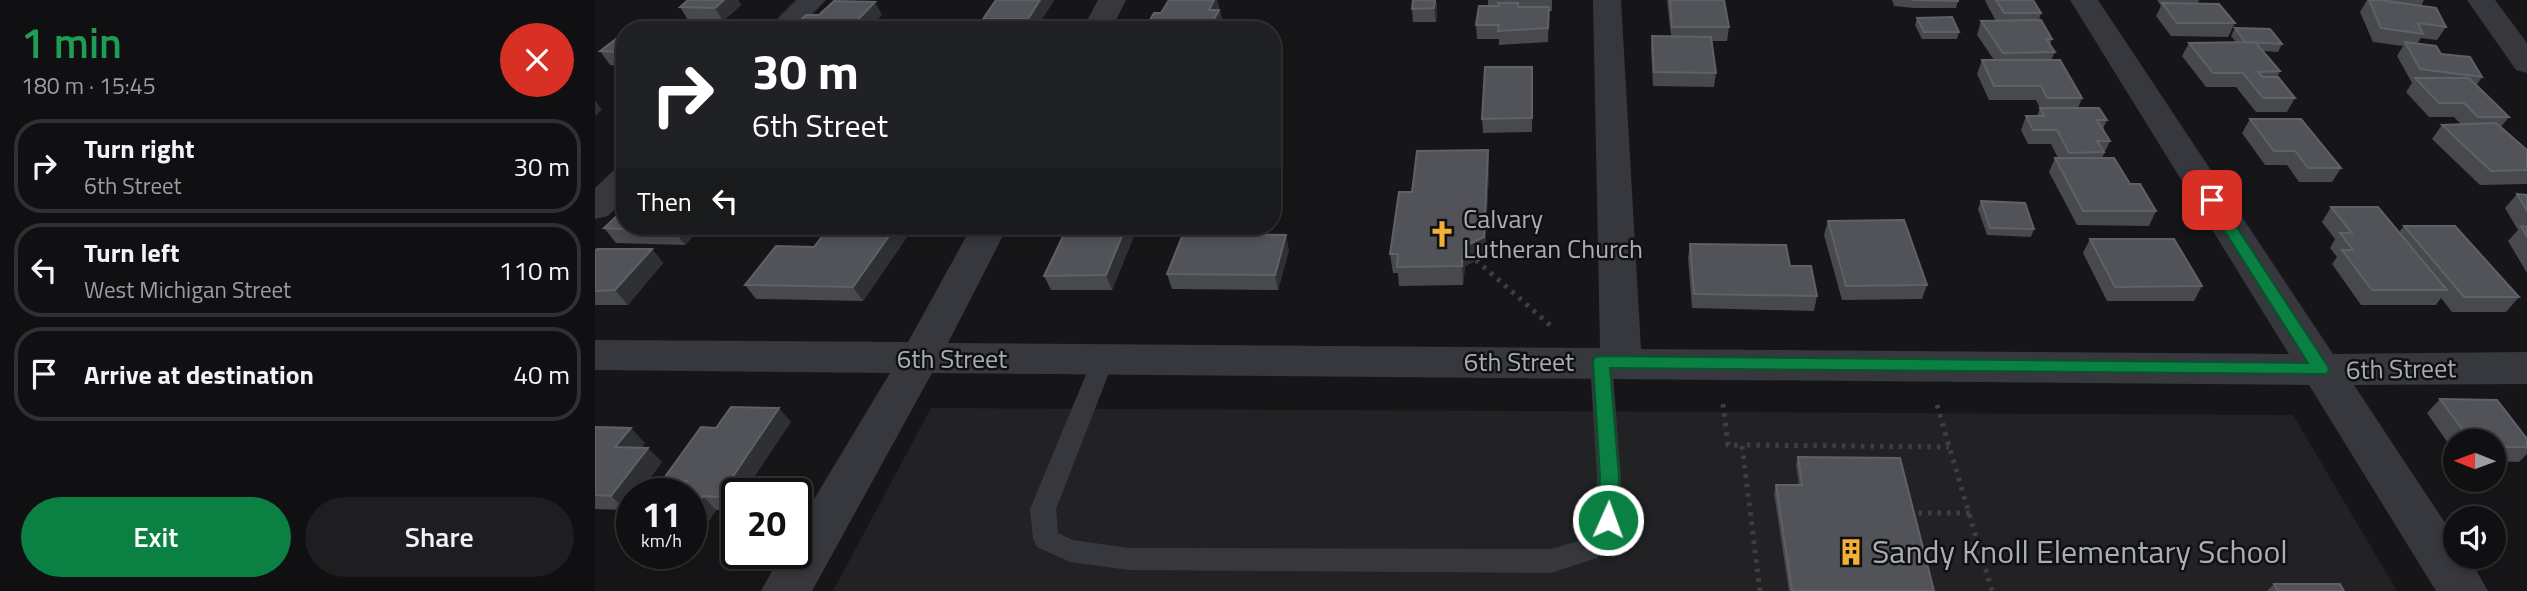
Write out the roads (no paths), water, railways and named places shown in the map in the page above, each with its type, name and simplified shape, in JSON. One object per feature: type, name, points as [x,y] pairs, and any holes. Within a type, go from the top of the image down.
[{"type":"street","points":[[790,21],[811,0]]},
{"type":"street","points":[[1101,21],[1112,0]]},
{"type":"street","points":[[1607,0],[1611,362]]},
{"type":"street","points":[[2084,0],[2463,591]]},
{"type":"street","points":[[2481,0],[2527,64]]},
{"type":"street","points":[[595,178],[616,179]]},
{"type":"street","points":[[595,208],[616,188]]},
{"type":"street","points":[[786,591],[919,359],[985,235]]},
{"type":"street","name":"6th Street","points":[[595,355],[2321,370],[2527,368]]},
{"type":"lane","points":[[1103,360],[1043,509],[1046,539],[1070,551],[1129,559],[1551,561],[1588,550],[1608,520],[1611,362]]},
{"type":"place","name":"Calvary Lutheran Church","points":[[1442,234]]},
{"type":"place","name":"Sandy Knoll Elementary School","points":[[1851,552]]}]
